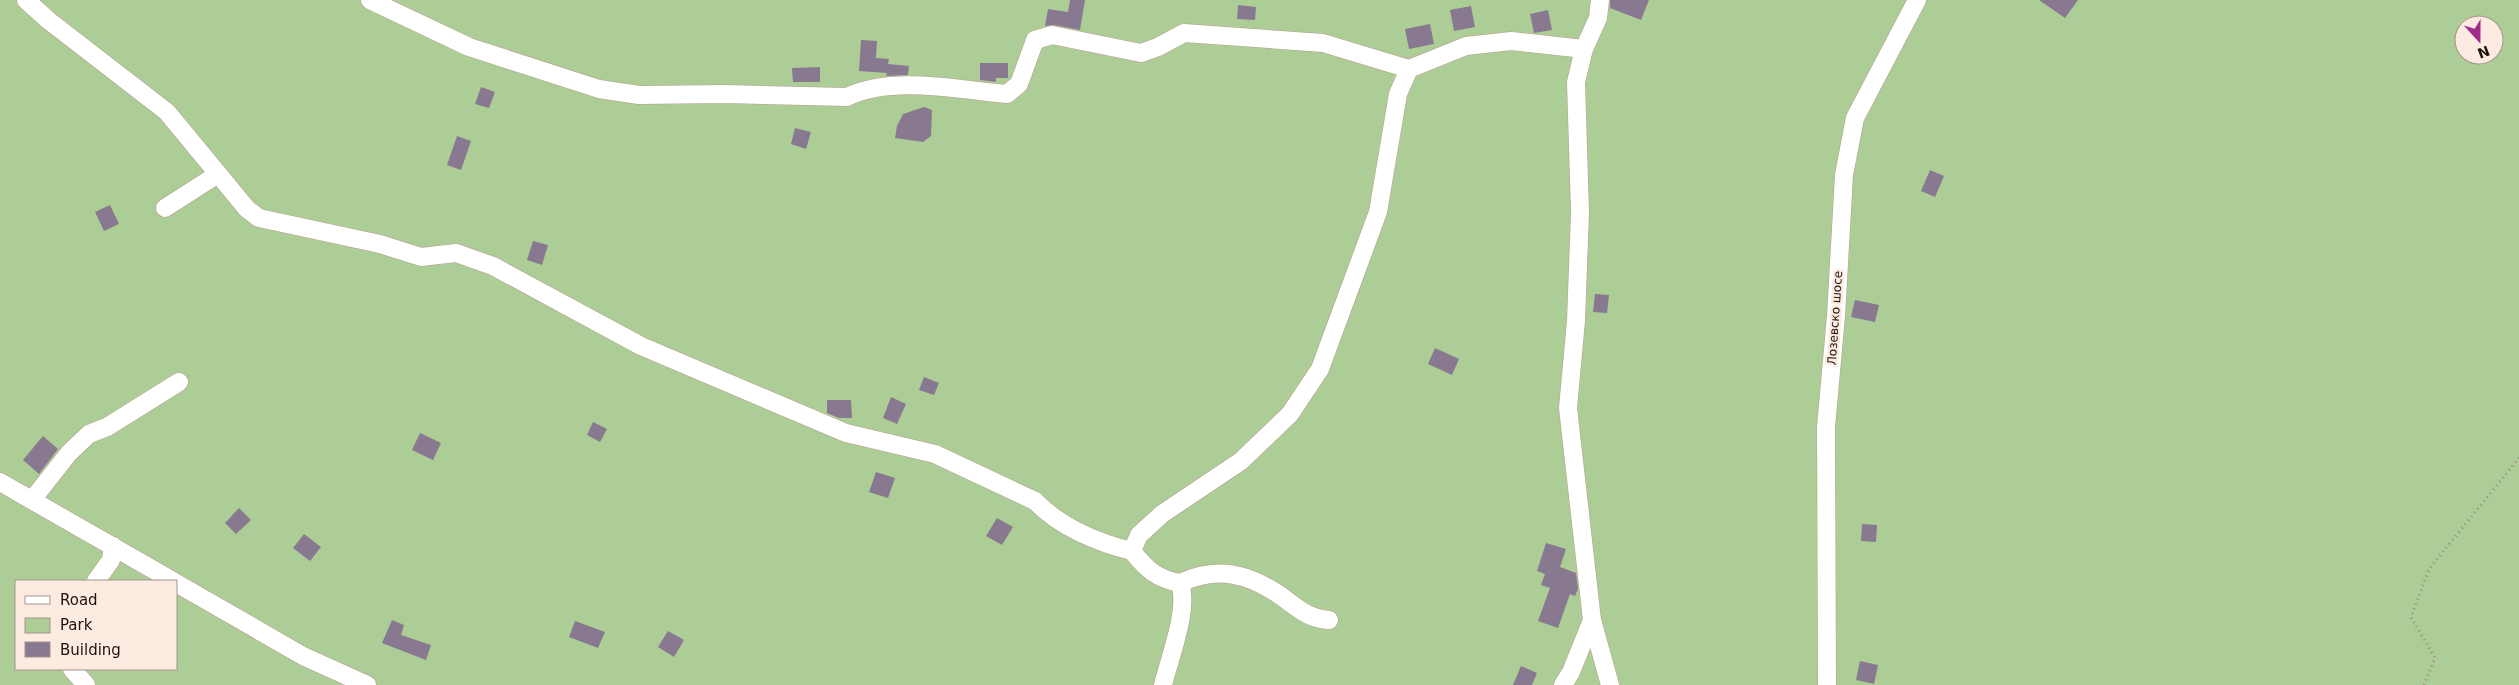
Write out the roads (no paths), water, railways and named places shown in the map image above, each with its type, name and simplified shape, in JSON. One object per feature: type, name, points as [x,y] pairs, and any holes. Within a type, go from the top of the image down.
[{"type":"street","points":[[26,0],[48,20],[167,112],[247,209],[259,218],[380,244],[421,257],[456,254],[493,266],[642,346],[846,433],[935,454],[1035,501],[1046,512],[1102,544],[1132,551],[1142,565],[1163,580],[1180,583],[1199,574],[1234,574],[1268,587],[1313,618],[1329,620]]},
{"type":"street","points":[[370,0],[469,47],[599,89],[639,95],[847,97],[860,90],[914,85],[1007,94],[1019,84],[1035,40],[1052,35],[1141,53],[1158,47],[1184,33],[1323,43],[1409,69],[1466,46],[1512,41],[1584,49]]},
{"type":"street","points":[[1589,0],[1598,18]]},
{"type":"street","points":[[1600,0],[1598,18],[1584,49],[1576,82],[1580,212],[1576,321],[1568,408],[1592,620],[1610,685]]},
{"type":"street","name":"Лозевско шосе","points":[[1826,685],[1826,427],[1836,316],[1844,174],[1855,118],[1917,0]]},
{"type":"street","points":[[1132,551],[1139,535],[1162,514],[1241,461],[1290,414],[1320,369],[1378,212],[1398,94],[1409,69]]},
{"type":"street","points":[[165,208],[218,174]]},
{"type":"street","points":[[32,500],[69,453],[89,434],[108,427],[179,382]]},
{"type":"street","points":[[0,482],[172,580]]},
{"type":"street","points":[[97,580],[111,560],[112,546]]},
{"type":"street","points":[[1163,685],[1180,622],[1183,595],[1180,583]]},
{"type":"street","points":[[178,584],[303,656],[366,685]]},
{"type":"street","points":[[1562,685],[1570,672],[1592,620]]},
{"type":"street","points":[[73,670],[86,685]]}]
